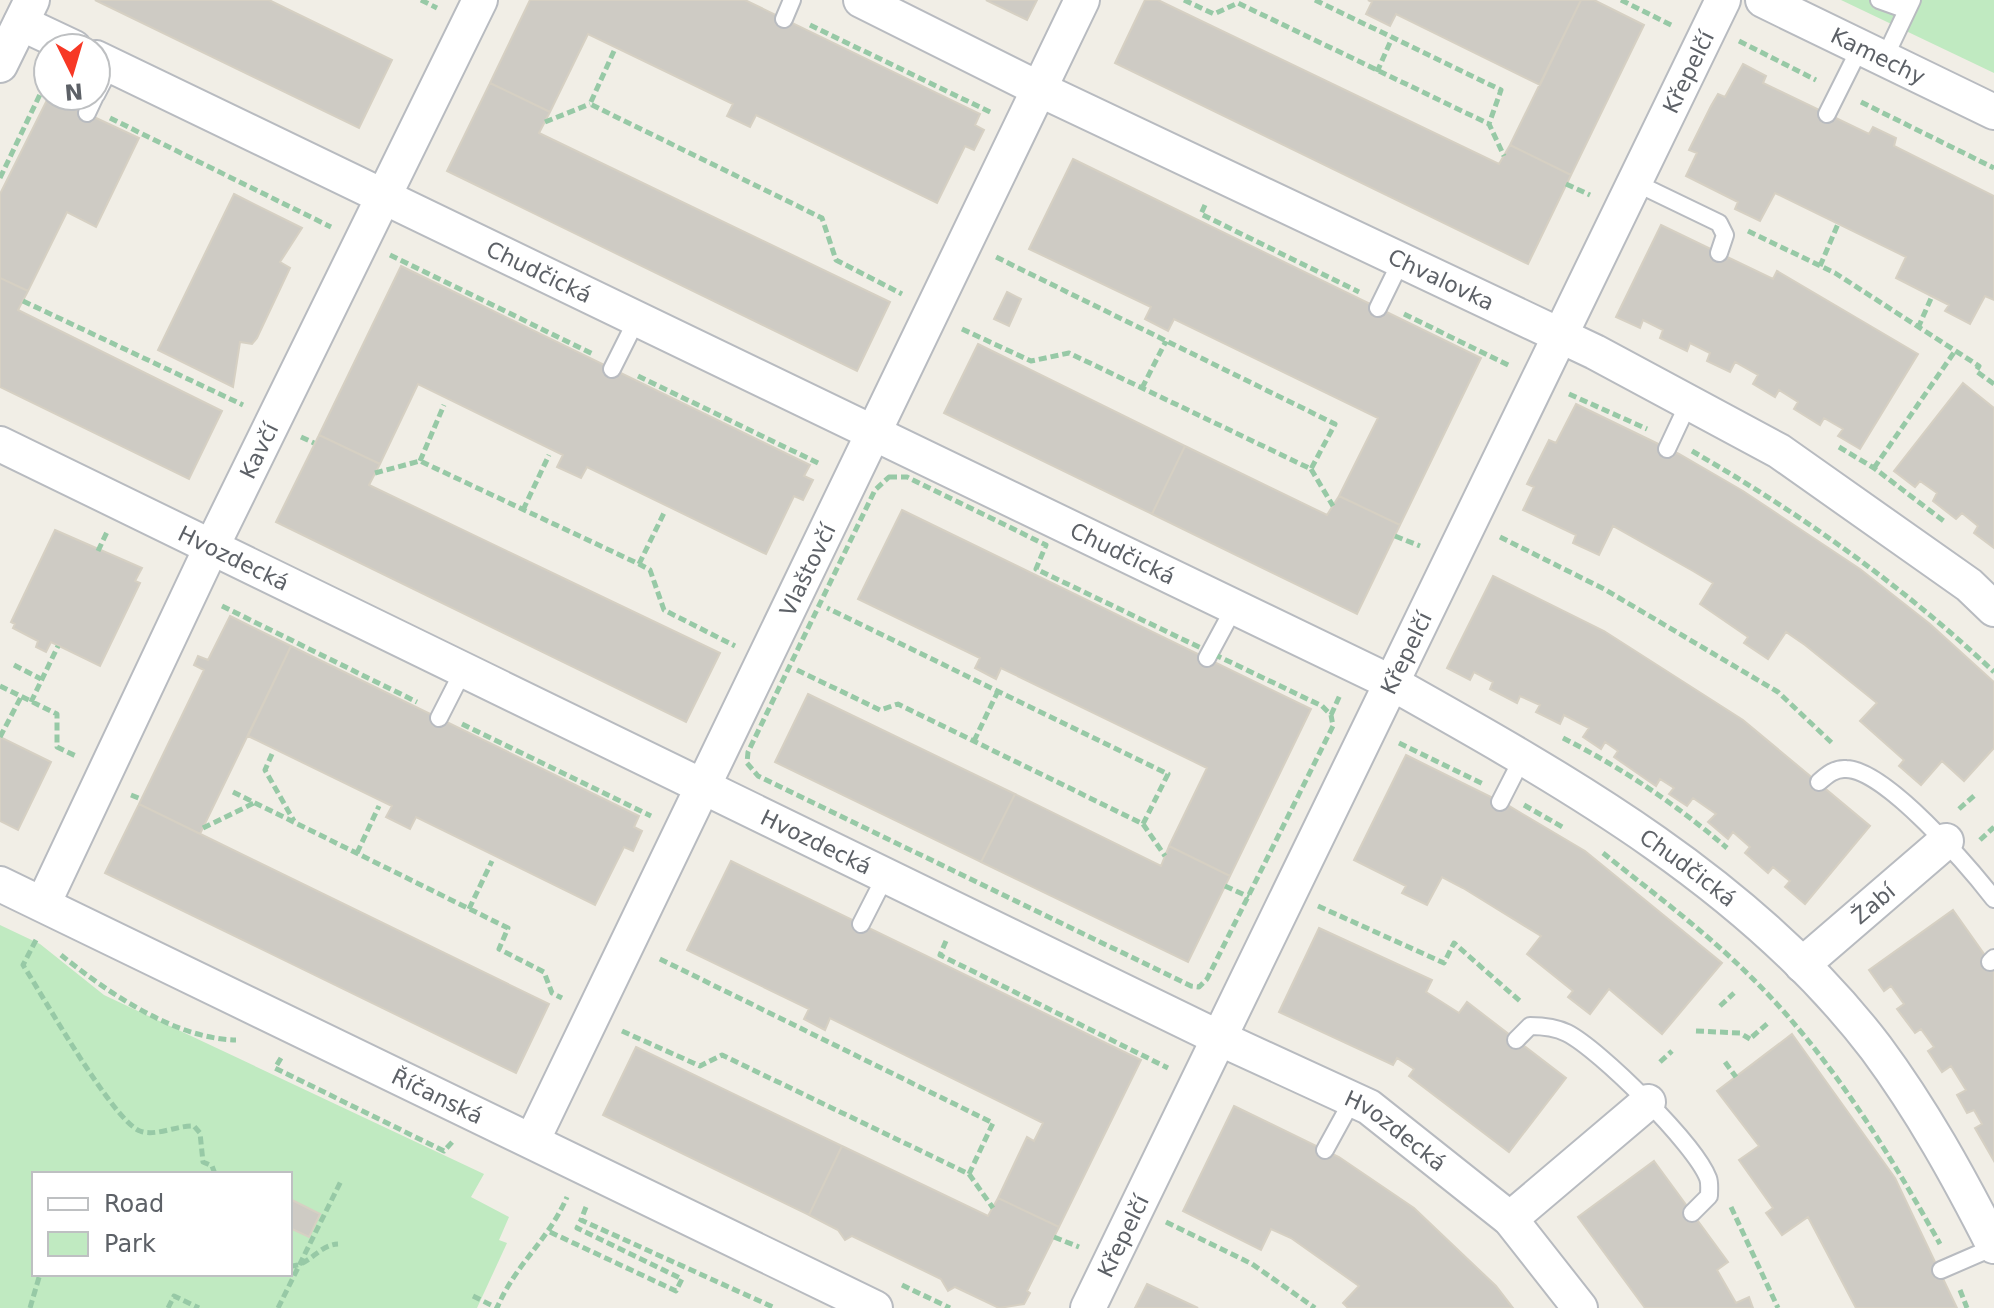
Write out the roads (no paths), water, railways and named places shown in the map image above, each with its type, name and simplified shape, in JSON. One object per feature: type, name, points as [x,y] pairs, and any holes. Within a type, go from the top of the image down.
[{"type":"street","name":"Kavčí","points":[[34,917],[480,0]]},
{"type":"street","name":"Chvalovka","points":[[861,0],[1039,89],[1560,334],[1689,402],[1779,451],[1969,585],[1994,609]]},
{"type":"street","name":"Vlaštovčí","points":[[532,1141],[705,787],[808,599],[874,435],[1082,0]]},
{"type":"street","name":"Křepelčí","points":[[1088,1308],[1390,682],[1471,522],[1524,373],[1560,334],[1723,0]]},
{"type":"street","name":"Kamechy","points":[[1763,0],[1994,112]]},
{"type":"street","points":[[0,65],[26,12],[53,32]]},
{"type":"street","name":"Chudčická","points":[[112,95],[384,195],[874,435],[1390,682],[1523,757],[1679,858],[1802,965],[1875,1048],[1918,1109],[1960,1178],[1994,1247]]},
{"type":"street","name":"Hvozdecká","points":[[0,444],[1219,1038],[1369,1107],[1510,1219],[1580,1308]]},
{"type":"street","name":"Žabí","points":[[1802,965],[1946,841]]},
{"type":"street","name":"Říčanská","points":[[0,884],[34,917],[532,1141],[875,1308]]},
{"type":"street","points":[[1510,1219],[1648,1102]]},
{"type":"lane","points":[[1827,114],[1909,5],[1879,0]]},
{"type":"lane","points":[[1634,182],[1719,223],[1725,235],[1719,253]]},
{"type":"lane","points":[[1379,305],[1402,259]]},
{"type":"lane","points":[[612,369],[637,319]]},
{"type":"lane","points":[[1669,444],[1689,402]]},
{"type":"lane","points":[[1209,655],[1234,608]]},
{"type":"lane","points":[[440,716],[464,669]]},
{"type":"lane","points":[[1502,798],[1523,757]]},
{"type":"lane","points":[[1819,782],[1831,772],[1847,769],[1867,773],[1946,841],[1994,899]]},
{"type":"lane","points":[[861,924],[886,875]]},
{"type":"lane","points":[[1516,1040],[1530,1026],[1548,1026],[1568,1033],[1648,1102],[1689,1148],[1709,1180],[1709,1196],[1692,1213]]},
{"type":"lane","points":[[1325,1150],[1353,1099]]},
{"type":"lane","points":[[1946,1268],[1994,1247]]}]
